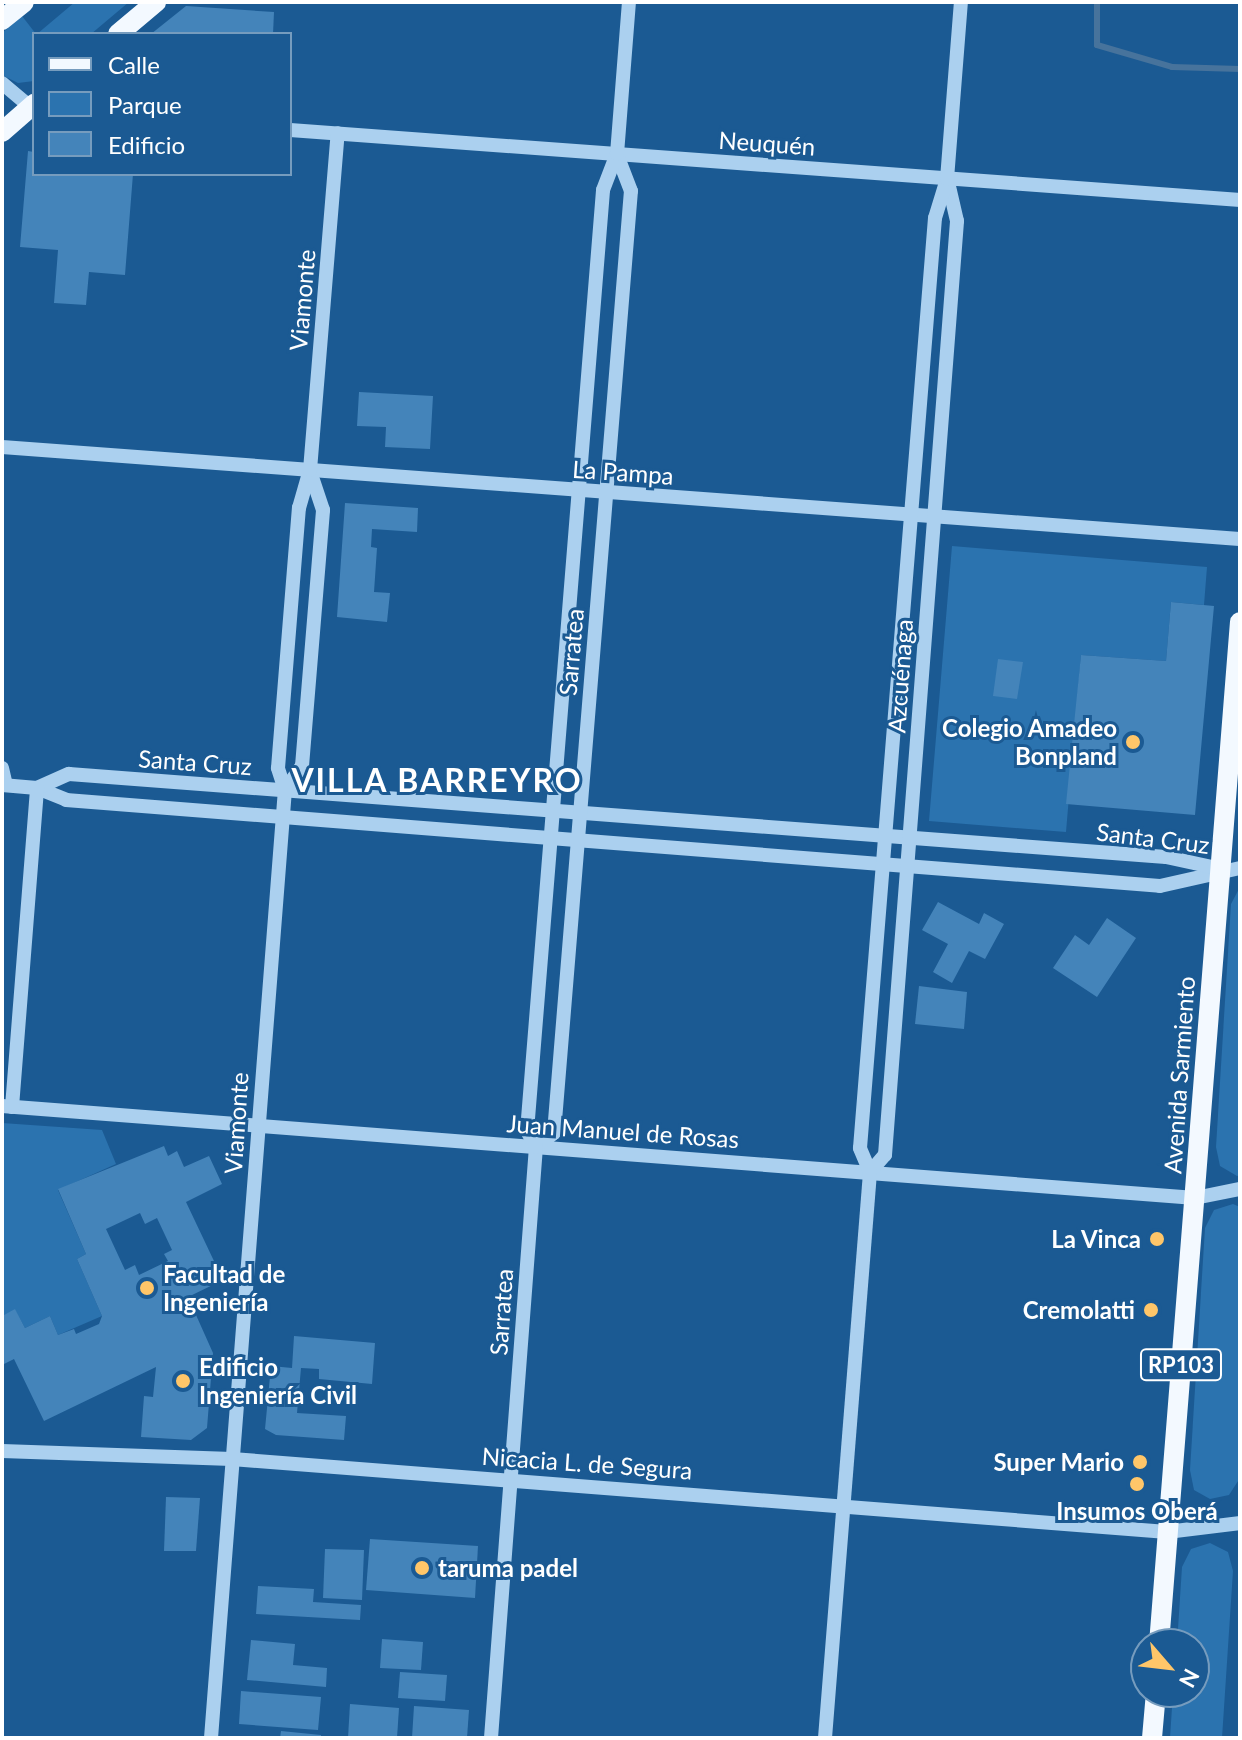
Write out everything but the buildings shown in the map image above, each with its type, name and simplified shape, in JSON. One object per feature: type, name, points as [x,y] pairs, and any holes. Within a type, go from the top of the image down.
[{"type":"main road","points":[[2,20],[24,2]]},
{"type":"main road","points":[[120,32],[156,2]]},
{"type":"main road","points":[[2,132],[32,108]]},
{"type":"main road","name":"Avenida Sarmiento","points":[[1167,1532],[1195,1198],[1230,869],[1240,622]]},
{"type":"main road","name":"RP103","points":[[1160,1628],[1167,1532]]},
{"type":"main road","points":[[1152,1738],[1155,1708]]},
{"type":"street","name":"Sarratea","points":[[491,1738],[536,1147],[527,1131],[603,190],[617,154],[629,2]]},
{"type":"street","name":"Azcuénaga","points":[[825,1738],[870,1172],[860,1148],[935,218],[947,179],[961,2]]},
{"type":"street","points":[[2,83],[32,108]]},
{"type":"street","name":"Neuquén","points":[[292,130],[1240,200]]},
{"type":"street","name":"Viamonte","points":[[211,1738],[285,790],[278,768],[299,508],[310,470],[338,133]]},
{"type":"street","name":"Sarratea","points":[[536,1147],[554,1133],[631,191],[617,154]]},
{"type":"street","name":"Azcuénaga","points":[[870,1172],[885,1155],[910,838],[957,221],[947,179]]},
{"type":"street","name":"La Pampa","points":[[2,447],[1240,539]]},
{"type":"street","name":"Viamonte","points":[[285,790],[302,766],[323,510],[310,470]]},
{"type":"street","points":[[2,768],[4,785]]},
{"type":"street","name":"Santa Cruz","points":[[37,788],[69,774],[1166,857],[1230,869]]},
{"type":"street","name":"Santa Cruz","points":[[4,785],[37,788],[66,800],[1160,886],[1230,869]]},
{"type":"street","points":[[7,1107],[37,788]]},
{"type":"street","name":"Juan Manuel de Rosas","points":[[7,1107],[1195,1198],[1240,1189]]},
{"type":"street","name":"Nicacia L. de Segura","points":[[2,1451],[232,1459],[1167,1532],[1240,1523]]},
{"type":"green space","points":[[75,2],[129,2],[93,32],[39,32]]},
{"type":"green space","points":[[22,16],[34,32],[32,32],[32,81],[18,83],[2,75],[2,33]]},
{"type":"green space","points":[[952,546],[1207,567],[1204,605],[1171,602],[1166,661],[1081,655],[1066,832],[929,821]]},
{"type":"green space","points":[[1240,887],[1240,1175],[1237,1176],[1220,1166],[1216,1147],[1231,904]]},
{"type":"green space","points":[[2,1123],[102,1130],[116,1164],[58,1190],[86,1254],[77,1259],[102,1316],[58,1335],[50,1316],[25,1328],[15,1310],[2,1316]]},
{"type":"green space","points":[[1233,1204],[1240,1207],[1240,1478],[1229,1495],[1210,1499],[1194,1490],[1190,1470],[1205,1228],[1214,1210]]},
{"type":"green space","points":[[1210,1543],[1228,1552],[1233,1571],[1222,1738],[1170,1738],[1172,1708],[1210,1708],[1210,1628],[1178,1628],[1182,1567],[1191,1549]]},
{"type":"waterway","points":[[1097,2],[1097,45],[1172,67],[1240,69]]},
{"type":"place","name":"Colegio Amadeo Bonpland","points":[[1133,742]]},
{"type":"place","name":"La Vinca","points":[[1157,1239]]},
{"type":"place","name":"Facultad de Ingeniería","points":[[147,1288]]},
{"type":"place","name":"Cremolatti","points":[[1151,1310]]},
{"type":"place","name":"Edificio Ingeniería Civil","points":[[183,1381]]},
{"type":"place","name":"Super Mario","points":[[1140,1462]]},
{"type":"place","name":"Insumos Oberá","points":[[1137,1484]]},
{"type":"place","name":"taruma padel","points":[[422,1568]]},
{"type":"district","name":"VILLA BARREYRO","points":[[437,780]]}]
